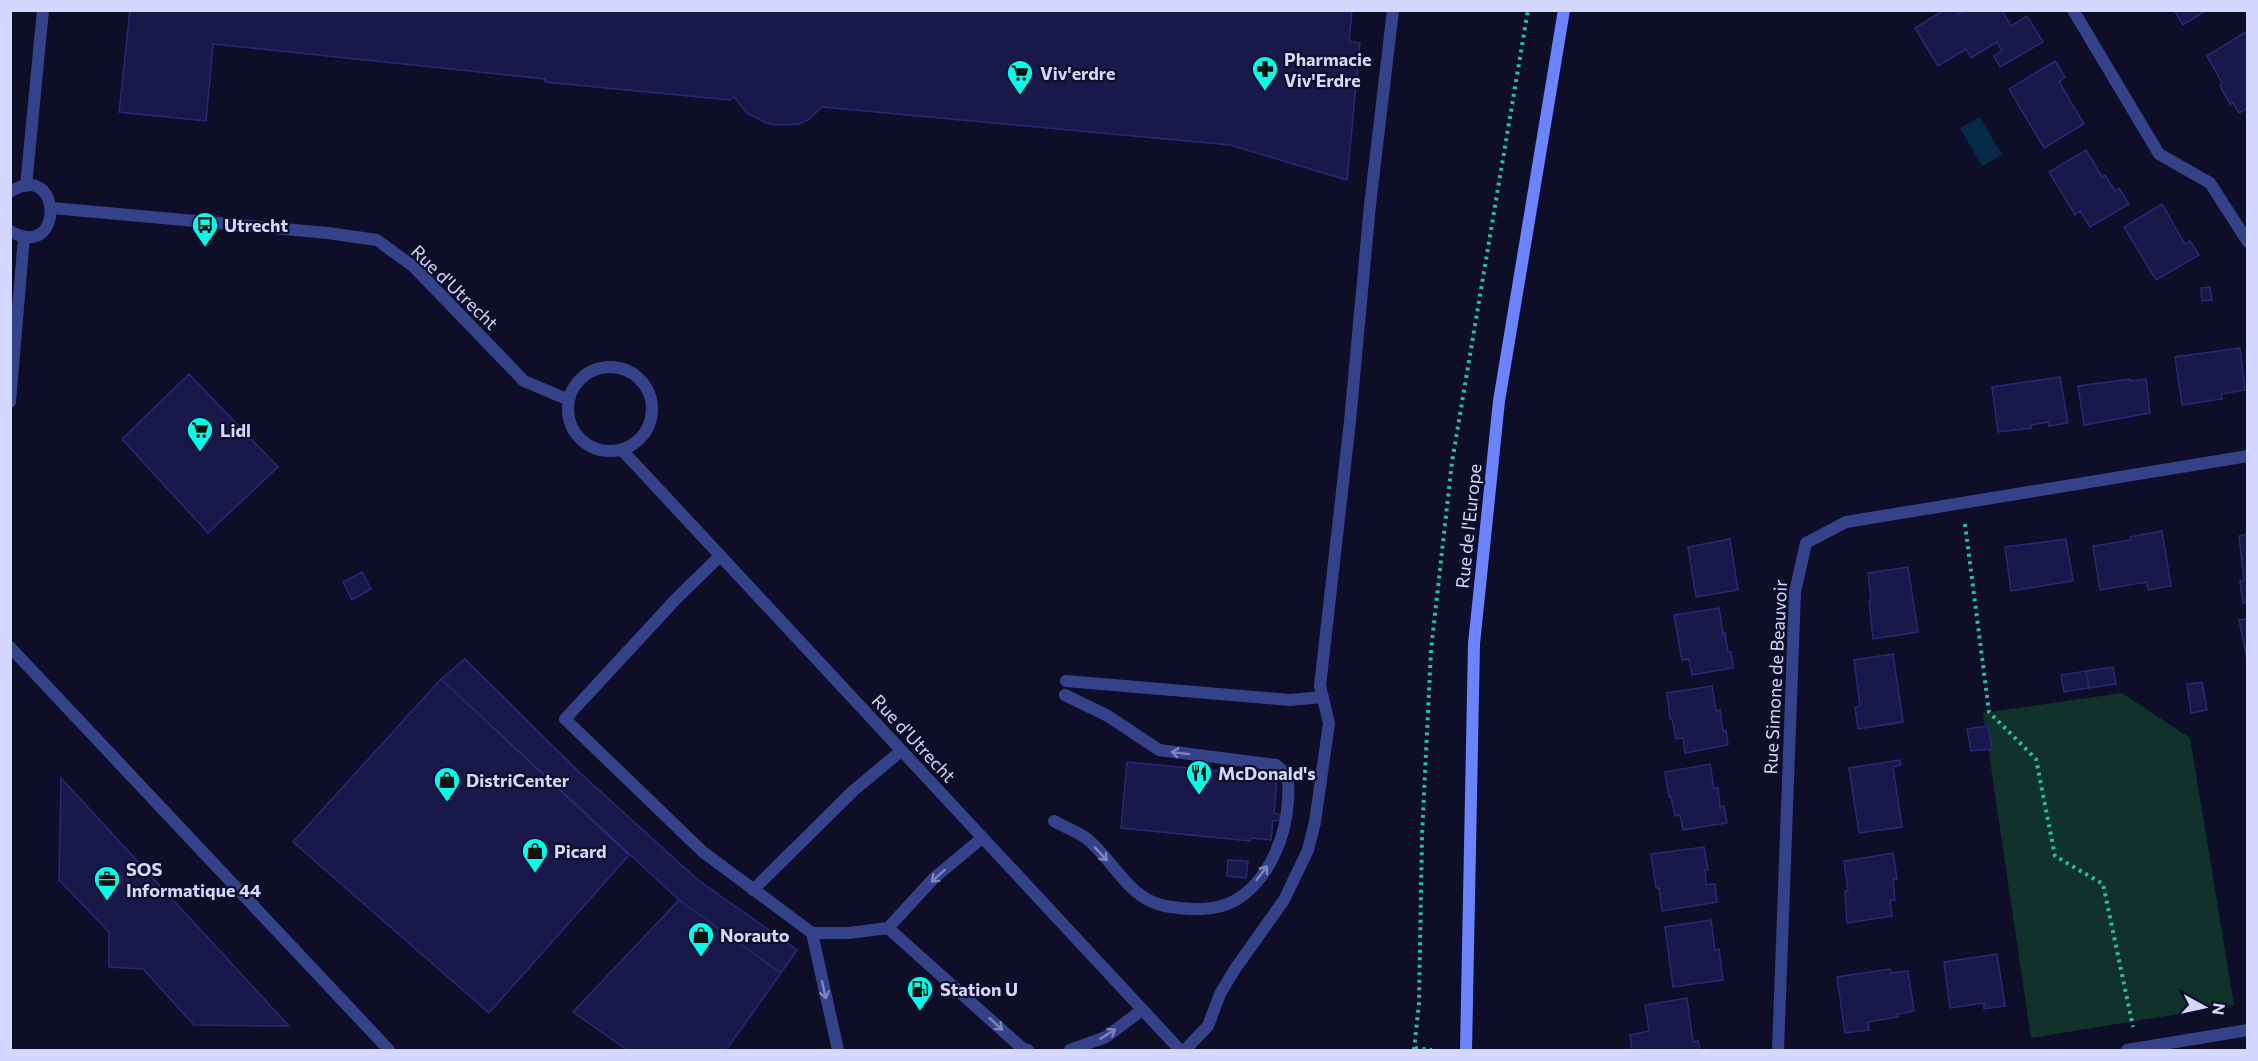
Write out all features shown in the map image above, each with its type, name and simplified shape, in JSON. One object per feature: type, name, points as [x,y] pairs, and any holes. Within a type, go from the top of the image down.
[{"type":"street","points":[[26,186],[44,10]]},
{"type":"street","points":[[1185,1050],[1208,1026],[1220,994],[1235,969],[1284,900],[1308,850],[1315,822],[1329,723],[1320,687],[1350,421],[1370,205],[1394,10]]},
{"type":"street","name":"Rue de l'Europe","points":[[1466,1050],[1474,644],[1499,401],[1564,10]]},
{"type":"street","points":[[2073,10],[2158,154],[2210,183],[2247,242]]},
{"type":"street","points":[[10,192],[26,186],[40,190],[46,195],[52,208],[49,223],[45,229],[31,237],[24,237],[10,231]]},
{"type":"street","name":"Rue d'Utrecht","points":[[52,208],[328,233],[377,240],[414,267],[524,381],[569,400]]},
{"type":"street","points":[[10,402],[24,237]]},
{"type":"street","points":[[606,367],[620,368],[639,379],[651,398],[652,411],[643,435],[622,450],[607,452],[593,448],[581,440],[572,429],[568,414],[569,400],[574,387],[582,377],[593,370],[606,367]]},
{"type":"street","name":"Rue d'Utrecht","points":[[622,450],[1179,1050]]},
{"type":"street","name":"Rue Simone de Beauvoir","points":[[1778,1050],[1795,592],[1806,543],[1846,522],[2247,456]]},
{"type":"street","points":[[720,556],[676,599],[565,719],[703,852],[812,933],[849,933],[888,928],[934,878],[982,838]]},
{"type":"street","points":[[10,647],[389,1050]]},
{"type":"street","points":[[1066,681],[1290,700],[1323,697]]},
{"type":"street","points":[[1054,821],[1087,839],[1139,894],[1156,904],[1197,910],[1219,908],[1238,899],[1253,885],[1269,864],[1280,844],[1287,817],[1289,782],[1284,771],[1276,765],[1159,750],[1108,716],[1065,694]]},
{"type":"street","points":[[753,890],[853,791],[901,751]]},
{"type":"street","points":[[888,928],[1022,1048],[1028,1050]]},
{"type":"street","points":[[812,933],[838,1050]]},
{"type":"street","points":[[1070,1050],[1106,1037],[1142,1010]]},
{"type":"street","points":[[2134,1050],[2247,1030]]},
{"type":"path","points":[[1432,1050],[1414,1049],[1419,1003],[1422,836],[1431,650],[1452,462],[1528,10]]},
{"type":"path","points":[[1963,503],[1989,712],[2036,759],[2055,856],[2103,884],[2134,1050]]},
{"type":"green space","points":[[2122,693],[2190,738],[2234,1005],[2031,1038],[1983,713]]},
{"type":"water","points":[[1980,117],[2002,155],[1982,166],[1960,128]]},
{"type":"building","name":"Viv'erdre","points":[[130,10],[1352,10],[1349,41],[1360,43],[1347,180],[1230,145],[822,107],[808,120],[798,124],[777,125],[766,123],[747,113],[734,97],[730,100],[545,82],[545,79],[213,44],[206,121],[119,112]]},
{"type":"building","points":[[1944,10],[1957,10],[1959,14],[1965,10],[2002,10],[2011,26],[2027,16],[2043,42],[2000,67],[1994,56],[2002,51],[1997,42],[1971,58],[1966,49],[1938,66],[1915,28]]},
{"type":"building","points":[[2174,10],[2207,10],[2183,25]]},
{"type":"building","points":[[2244,33],[2248,33],[2248,108],[2239,113],[2233,103],[2230,104],[2220,86],[2222,83],[2207,56]]},
{"type":"building","points":[[2055,61],[2065,77],[2059,82],[2084,124],[2044,148],[2009,89]]},
{"type":"building","points":[[2086,150],[2102,177],[2105,175],[2115,191],[2119,188],[2129,204],[2090,227],[2080,211],[2075,215],[2049,172]]},
{"type":"building","points":[[2162,204],[2185,244],[2190,241],[2199,255],[2156,280],[2124,227]]},
{"type":"building","points":[[2210,287],[2212,300],[2202,301],[2201,288]]},
{"type":"building","points":[[2240,348],[2245,390],[2221,394],[2222,399],[2182,405],[2175,357]]},
{"type":"building","name":"Lidl","points":[[189,374],[278,467],[208,533],[122,439]]},
{"type":"building","points":[[2060,377],[2068,423],[2049,426],[2048,422],[2031,425],[2031,428],[1998,432],[1992,387]]},
{"type":"building","points":[[2130,379],[2130,381],[2146,379],[2150,413],[2084,425],[2078,386]]},
{"type":"building","points":[[2162,531],[2171,586],[2148,590],[2147,582],[2100,590],[2093,546],[2131,540],[2130,537]]},
{"type":"building","points":[[2248,534],[2248,602],[2243,603],[2240,581],[2244,580],[2239,536]]},
{"type":"building","points":[[1730,539],[1738,590],[1696,597],[1688,547]]},
{"type":"building","points":[[2066,539],[2073,581],[2011,591],[2005,547]]},
{"type":"building","points":[[1908,567],[1918,632],[1873,639],[1868,573]]},
{"type":"building","points":[[362,572],[371,589],[352,600],[343,582]]},
{"type":"building","points":[[1719,608],[1723,634],[1725,633],[1728,652],[1731,652],[1733,668],[1692,675],[1689,659],[1682,660],[1674,615]]},
{"type":"building","points":[[2248,619],[2248,663],[2239,620]]},
{"type":"building","points":[[1893,654],[1903,722],[1858,729],[1855,707],[1860,706],[1854,660]]},
{"type":"building","points":[[465,659],[579,772],[698,880],[797,950],[781,973],[679,900],[441,679]]},
{"type":"building","points":[[2113,667],[2116,684],[2089,688],[2086,671]]},
{"type":"building","points":[[2086,671],[2089,688],[2064,692],[2061,675]]},
{"type":"building","points":[[441,679],[629,855],[489,1013],[293,842]]},
{"type":"building","points":[[2202,682],[2207,710],[2191,713],[2187,684]]},
{"type":"building","points":[[1712,686],[1716,711],[1720,710],[1728,745],[1685,753],[1683,738],[1676,739],[1672,719],[1670,719],[1667,693]]},
{"type":"building","points":[[1988,726],[1992,749],[1971,751],[1967,729]]},
{"type":"building","points":[[1900,760],[1901,765],[1893,767],[1902,827],[1859,833],[1849,768]]},
{"type":"building","name":"McDonald's","points":[[1127,762],[1190,768],[1191,766],[1198,767],[1198,769],[1248,774],[1248,772],[1256,772],[1257,778],[1277,780],[1274,813],[1281,815],[1280,820],[1273,821],[1271,840],[1251,838],[1250,841],[1121,828]]},
{"type":"building","points":[[1710,764],[1714,789],[1718,788],[1720,807],[1724,806],[1727,823],[1683,830],[1680,815],[1675,816],[1671,797],[1669,797],[1665,772]]},
{"type":"building","points":[[61,778],[289,1026],[194,1025],[143,969],[109,967],[109,932],[59,880]]},
{"type":"building","points":[[1704,847],[1708,870],[1705,870],[1706,885],[1715,884],[1717,902],[1662,911],[1651,854]]},
{"type":"building","points":[[1893,853],[1897,879],[1893,879],[1895,900],[1890,901],[1892,916],[1847,923],[1845,891],[1848,891],[1844,861]]},
{"type":"building","points":[[1228,860],[1248,861],[1246,878],[1227,876]]},
{"type":"building","points":[[679,900],[781,973],[726,1050],[627,1050],[573,1012]]},
{"type":"building","points":[[1711,920],[1715,950],[1719,949],[1723,980],[1673,987],[1665,927]]},
{"type":"building","points":[[1997,954],[2005,1006],[1984,1009],[1984,1003],[1950,1008],[1944,962]]},
{"type":"building","points":[[1890,969],[1891,973],[1908,971],[1914,1011],[1897,1014],[1898,1017],[1868,1022],[1869,1030],[1845,1033],[1837,977]]},
{"type":"building","points":[[1687,998],[1693,1042],[1698,1041],[1700,1050],[1632,1050],[1630,1035],[1649,1031],[1645,1005]]},
{"type":"place","name":"Pharmacie Viv'Erdre","points":[[1265,92]]},
{"type":"place","name":"Viv'erdre","points":[[1020,96]]},
{"type":"place","name":"Utrecht","points":[[205,248]]},
{"type":"place","name":"Lidl","points":[[200,453]]},
{"type":"place","name":"McDonald's","points":[[1199,796]]},
{"type":"place","name":"DistriCenter","points":[[447,803]]},
{"type":"place","name":"Picard","points":[[535,874]]},
{"type":"place","name":"SOS Informatique 44","points":[[107,902]]},
{"type":"place","name":"Norauto","points":[[701,958]]},
{"type":"place","name":"Station U","points":[[920,1012]]}]
